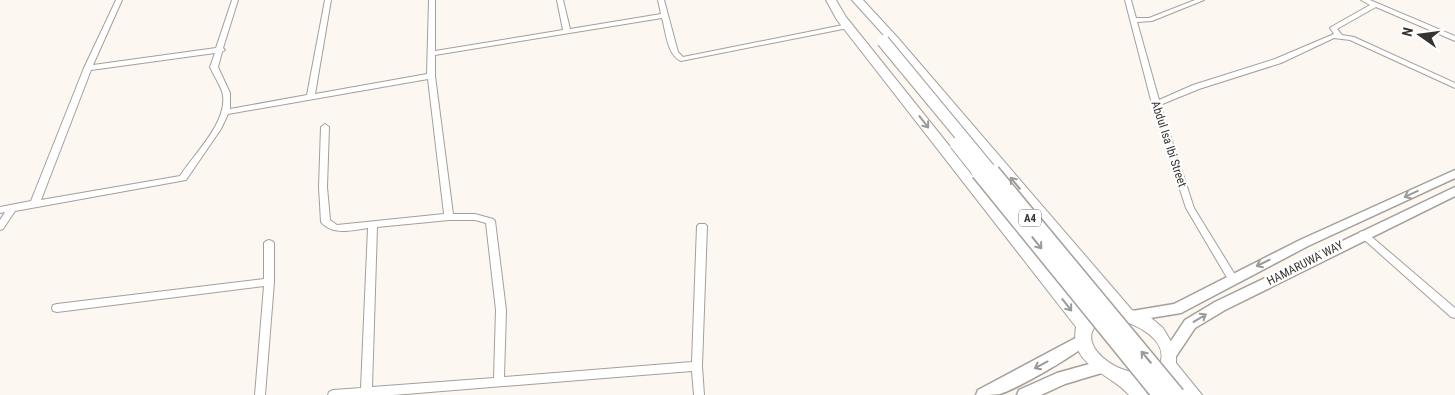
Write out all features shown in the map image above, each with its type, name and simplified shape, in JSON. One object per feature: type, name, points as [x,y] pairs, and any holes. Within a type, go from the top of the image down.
[{"type":"highway","name":"A4","points":[[831,0],[848,26],[1083,333],[1088,354],[1100,367],[1127,380],[1141,382],[1153,380],[1163,374],[1169,360]]},
{"type":"highway","name":"A4","points":[[837,0],[878,42],[1177,395]]},
{"type":"highway","name":"A4","points":[[850,0],[878,42],[1160,395]]},
{"type":"highway","name":"A4","points":[[861,4],[1129,315]]},
{"type":"highway","name":"A4","points":[[1083,333],[1090,319],[1098,314],[1110,312],[1129,315],[1150,325],[1163,339],[1169,360],[1193,395]]},
{"type":"highway","name":"A4","points":[[1127,380],[1139,395]]},
{"type":"main road","points":[[1129,315],[1176,309],[1232,278],[1455,174]]},
{"type":"main road","name":"HAMARUWA WAY","points":[[1169,360],[1190,324],[1220,306],[1363,234],[1455,191]]},
{"type":"main road","points":[[984,395],[1060,355],[1083,333]]},
{"type":"main road","points":[[1025,395],[1062,378],[1100,367]]},
{"type":"street","points":[[35,203],[88,68],[119,0]]},
{"type":"street","points":[[0,210],[183,178],[192,162],[209,141],[225,112],[227,94],[214,67],[221,50],[235,0]]},
{"type":"street","points":[[310,98],[328,0]]},
{"type":"street","points":[[432,0],[431,76],[449,218]]},
{"type":"street","points":[[560,0],[567,30]]},
{"type":"street","points":[[661,0],[675,53],[681,59],[848,26]]},
{"type":"street","name":"Abdul Isa Ibi Street","points":[[1128,0],[1156,104],[1190,208],[1232,278]]},
{"type":"street","points":[[1133,20],[1150,20],[1201,0]]},
{"type":"street","points":[[1364,0],[1455,39]]},
{"type":"street","points":[[1339,36],[1333,28],[1375,5]]},
{"type":"street","points":[[432,53],[666,15]]},
{"type":"street","points":[[1156,104],[1196,87],[1278,61],[1311,44],[1339,36],[1352,38],[1455,86]]},
{"type":"street","points":[[88,68],[221,50]]},
{"type":"street","points":[[225,112],[431,76]]},
{"type":"street","points":[[325,128],[322,181],[326,222],[335,228],[449,218],[475,217],[490,221],[501,310],[500,380]]},
{"type":"street","points":[[0,227],[12,208]]},
{"type":"street","points":[[366,391],[373,225]]},
{"type":"street","points":[[699,395],[697,366],[702,226]]},
{"type":"street","points":[[1363,234],[1455,314]]},
{"type":"street","points":[[260,395],[269,282],[269,243]]},
{"type":"street","points":[[58,308],[269,282]]},
{"type":"street","points":[[334,395],[500,380],[697,366]]}]
